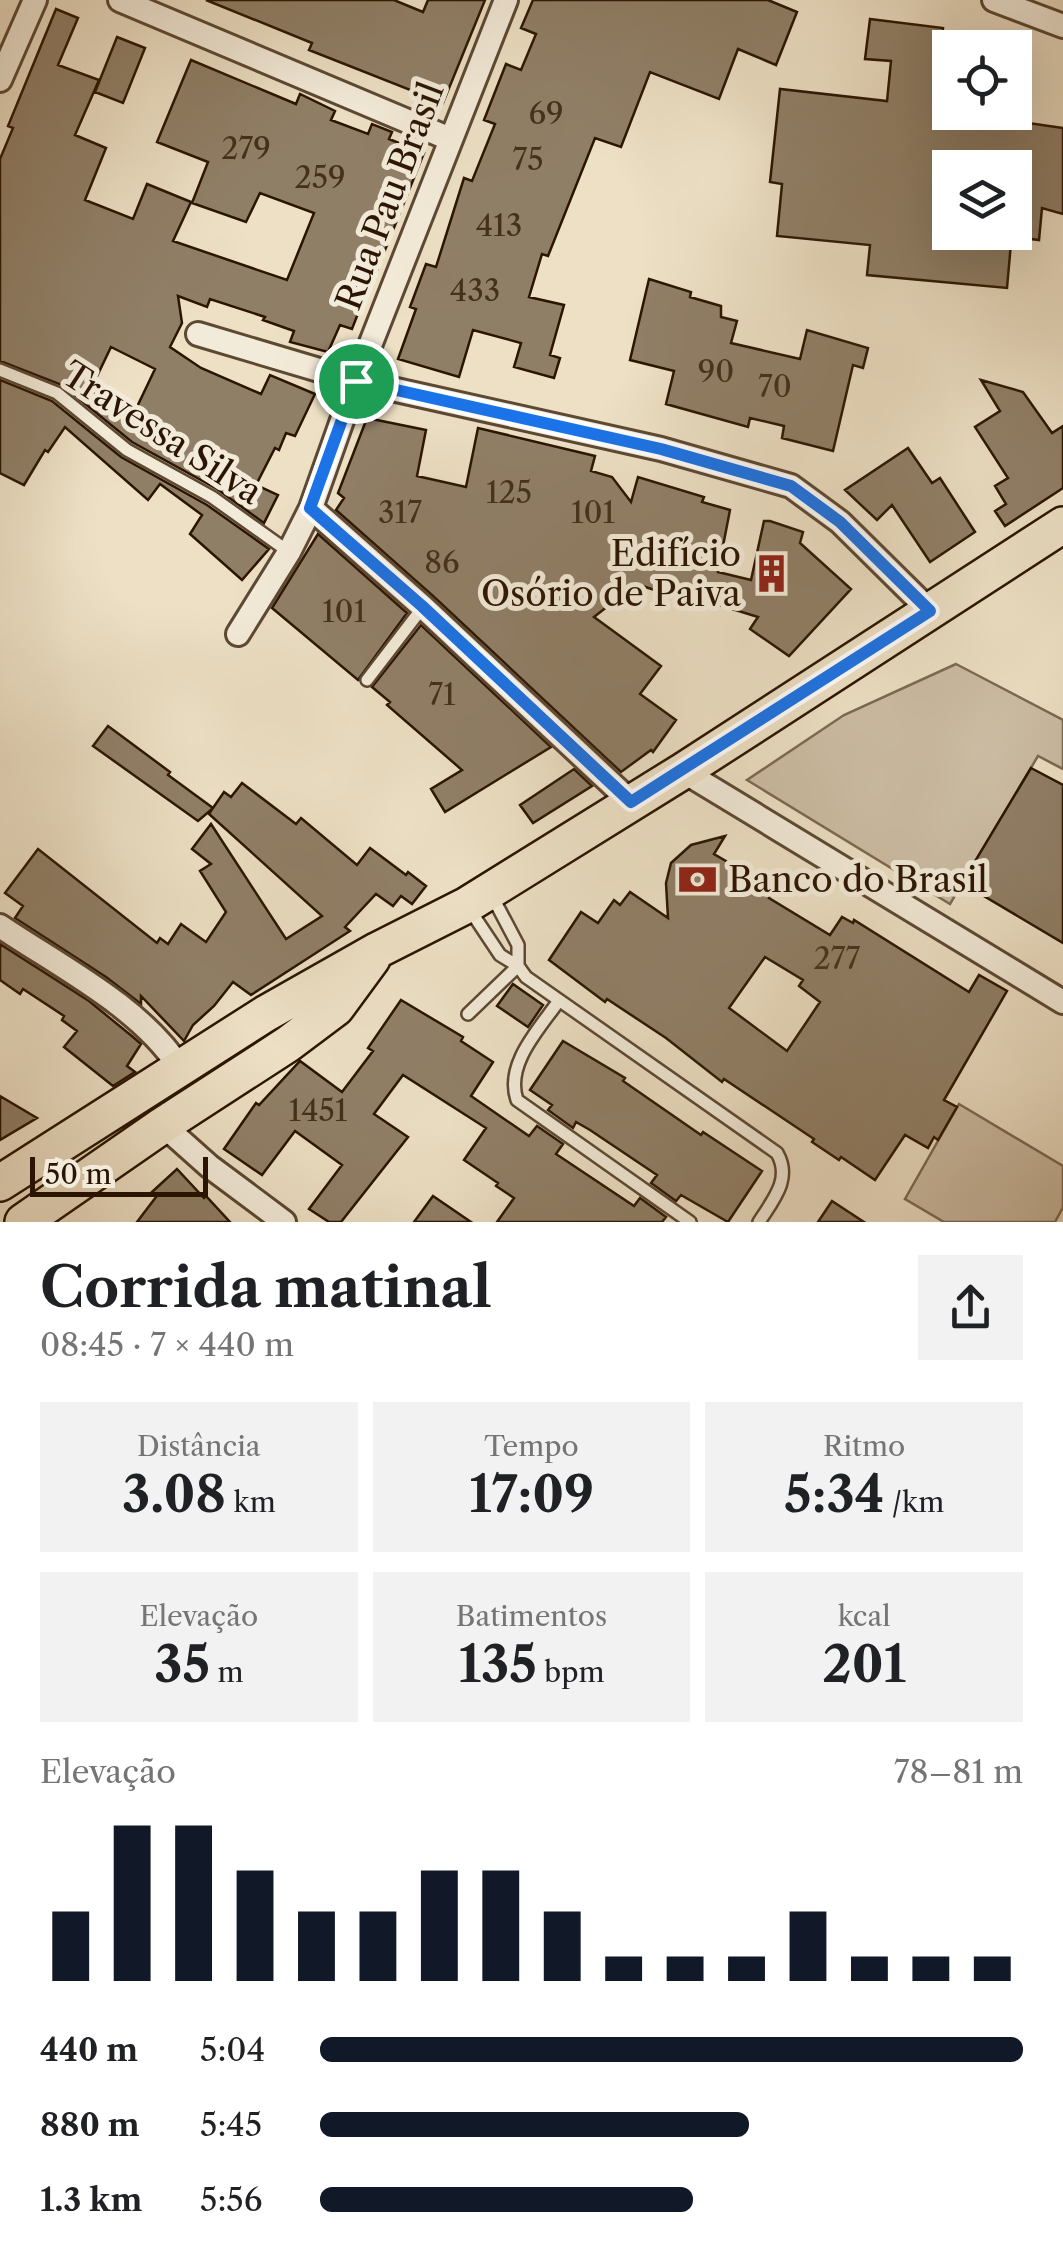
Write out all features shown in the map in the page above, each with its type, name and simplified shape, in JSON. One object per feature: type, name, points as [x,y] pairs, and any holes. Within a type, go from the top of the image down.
[{"type":"main road","points":[[0,1183],[180,1068],[378,950],[478,898],[684,771],[1062,527]]},
{"type":"main road","points":[[23,1222],[163,1125],[254,1068],[336,1008],[378,950]]},
{"type":"street","points":[[0,80],[34,0]]},
{"type":"street","points":[[120,0],[450,139]]},
{"type":"street","name":"Rua Pau Brasil","points":[[238,634],[289,552],[310,508],[506,0]]},
{"type":"street","points":[[994,0],[1063,26]]},
{"type":"street","points":[[198,334],[356,381],[661,449],[791,486],[840,522],[930,611]]},
{"type":"street","points":[[310,508],[422,606],[631,802]]},
{"type":"street","points":[[684,771],[1063,1002]]},
{"type":"street","points":[[0,926],[130,1014],[165,1044],[180,1068]]},
{"type":"street","points":[[163,1125],[209,1166],[284,1222]]},
{"type":"lane","name":"Travessa Silva","points":[[0,370],[57,393],[127,450],[212,496],[289,552]]},
{"type":"lane","points":[[367,680],[422,606]]},
{"type":"lane","points":[[478,898],[500,955],[518,966],[526,978],[777,1153],[784,1178],[759,1222]]},
{"type":"lane","points":[[468,1014],[518,966],[518,945],[478,898]]},
{"type":"lane","points":[[558,1002],[516,1067],[512,1079],[517,1100],[690,1222]]},
{"type":"shaded area","points":[[956,664],[1063,720],[1063,769],[1038,756],[950,904],[747,780],[844,715]]},
{"type":"shaded area","points":[[959,1104],[1063,1166],[1063,1207],[1055,1222],[944,1222],[905,1199]]},
{"type":"building","points":[[206,0],[394,0],[423,12],[428,0],[485,0],[443,103],[309,50],[312,43]]},
{"type":"building","points":[[533,0],[768,0],[797,12],[776,65],[738,49],[719,99],[650,72],[621,147],[595,138],[548,256],[542,254],[529,297],[564,305],[550,355],[560,358],[554,378],[514,367],[521,343],[473,330],[459,377],[398,359],[416,309],[410,307],[426,264],[436,267],[464,178],[472,181],[495,124],[484,120],[506,64],[521,70],[536,34],[521,28]]},
{"type":"building","points":[[56,9],[78,18],[58,65],[99,80],[75,135],[106,148],[85,200],[133,219],[147,184],[191,202],[173,241],[287,280],[314,213],[260,193],[246,222],[192,203],[208,162],[157,142],[191,60],[296,104],[300,94],[335,111],[331,120],[368,134],[372,124],[392,132],[389,139],[424,153],[375,275],[361,270],[349,307],[359,311],[352,329],[340,325],[328,352],[290,342],[294,331],[263,320],[265,317],[210,299],[207,307],[178,296],[182,323],[170,347],[201,368],[261,394],[270,375],[315,394],[295,436],[286,433],[256,485],[278,495],[264,523],[217,489],[132,442],[62,385],[0,361],[0,159],[13,128],[8,126]],"holes":[[[111,347],[155,369],[135,411],[90,391]]]},
{"type":"building","points":[[870,19],[943,28],[932,30],[932,130],[1032,130],[1032,124],[1063,128],[1063,214],[1042,208],[1039,240],[1032,239],[1032,150],[932,150],[932,250],[1010,250],[1007,288],[867,275],[870,245],[777,236],[782,184],[770,182],[780,89],[887,101],[891,61],[865,59]]},
{"type":"building","points":[[117,37],[145,48],[123,103],[95,92]]},
{"type":"building","points":[[649,279],[721,306],[721,317],[737,321],[731,343],[800,359],[807,330],[868,348],[863,368],[853,365],[833,451],[782,438],[784,426],[750,418],[748,427],[666,404],[674,371],[630,360]]},
{"type":"building","points":[[0,380],[52,401],[121,457],[207,505],[269,549],[242,580],[190,534],[202,515],[160,484],[148,500],[65,427],[48,452],[45,450],[24,485],[0,473]]},
{"type":"building","points":[[981,380],[1023,392],[1052,433],[1063,426],[1063,488],[1005,526],[995,511],[1006,504],[995,486],[1008,478],[975,427],[1000,411]]},
{"type":"building","points":[[367,418],[426,430],[417,476],[466,487],[478,428],[595,456],[591,471],[612,477],[631,502],[638,477],[704,497],[702,502],[730,510],[718,572],[751,580],[764,521],[770,521],[803,532],[800,543],[851,589],[789,656],[750,629],[758,617],[703,600],[701,605],[636,584],[594,617],[661,666],[640,694],[676,720],[653,752],[621,772],[336,510],[344,498],[338,493]]},
{"type":"building","points":[[908,448],[932,483],[940,478],[975,532],[930,562],[892,505],[877,520],[845,490]]},
{"type":"building","points":[[318,534],[407,613],[358,680],[272,608]]},
{"type":"building","points":[[421,625],[551,747],[445,812],[431,789],[462,770],[387,705],[390,702],[372,687]]},
{"type":"building","points":[[108,726],[213,808],[224,792],[231,797],[242,783],[296,824],[301,818],[357,865],[370,848],[426,886],[412,904],[401,896],[393,906],[376,894],[345,927],[350,931],[251,995],[233,982],[193,1025],[184,1041],[141,996],[141,1004],[15,918],[23,906],[5,893],[38,849],[157,943],[160,938],[168,944],[181,924],[206,942],[226,912],[200,871],[211,864],[192,849],[211,824],[286,939],[322,916],[209,814],[212,809],[198,821],[93,746]]},
{"type":"building","points":[[1031,768],[1063,785],[1063,943],[962,883]]},
{"type":"building","points":[[574,769],[592,786],[533,823],[520,805]]},
{"type":"building","points":[[725,836],[714,854],[774,889],[769,898],[830,935],[842,917],[853,923],[854,920],[969,992],[979,975],[1007,991],[944,1100],[957,1107],[938,1140],[934,1137],[928,1148],[905,1135],[875,1180],[812,1142],[814,1139],[724,1079],[722,1082],[666,1038],[607,999],[605,1002],[549,960],[581,912],[598,923],[614,900],[620,905],[630,892],[668,918],[666,883],[671,863],[691,845]],"holes":[[[765,957],[803,980],[799,986],[820,1002],[787,1051],[729,1008]]]},
{"type":"building","points":[[0,944],[89,1001],[141,1044],[127,1066],[135,1072],[113,1086],[64,1047],[77,1031],[62,1020],[64,1016],[23,989],[20,994],[0,980]]},
{"type":"building","points":[[513,984],[543,1005],[528,1027],[497,1006]]},
{"type":"building","points":[[401,1000],[463,1037],[461,1041],[493,1062],[471,1096],[529,1136],[537,1126],[563,1144],[556,1154],[634,1206],[640,1198],[666,1217],[662,1222],[497,1222],[514,1198],[464,1160],[486,1128],[403,1075],[374,1114],[408,1137],[341,1222],[329,1222],[309,1209],[342,1165],[295,1131],[262,1175],[224,1149],[256,1103],[259,1105],[300,1061],[342,1092],[373,1051],[368,1048]]},
{"type":"building","points":[[563,1041],[625,1078],[623,1081],[701,1135],[703,1132],[762,1171],[728,1222],[681,1195],[676,1201],[651,1183],[657,1175],[590,1130],[576,1122],[573,1128],[548,1110],[552,1105],[530,1090]]},
{"type":"building","points":[[0,1096],[37,1118],[0,1140]]},
{"type":"building","points":[[177,1169],[230,1222],[137,1222],[156,1197],[152,1192]]},
{"type":"building","points":[[433,1196],[471,1222],[414,1222]]},
{"type":"building","points":[[832,1201],[864,1222],[818,1222]]},
{"type":"place","name":"Edifício Osório de Paiva","points":[[771,574]]},
{"type":"place","name":"Banco do Brasil","points":[[698,880]]},
{"type":"route","points":[[356,381],[661,449],[791,486],[840,522],[930,611],[631,802],[422,606],[310,508],[356,381]]}]
